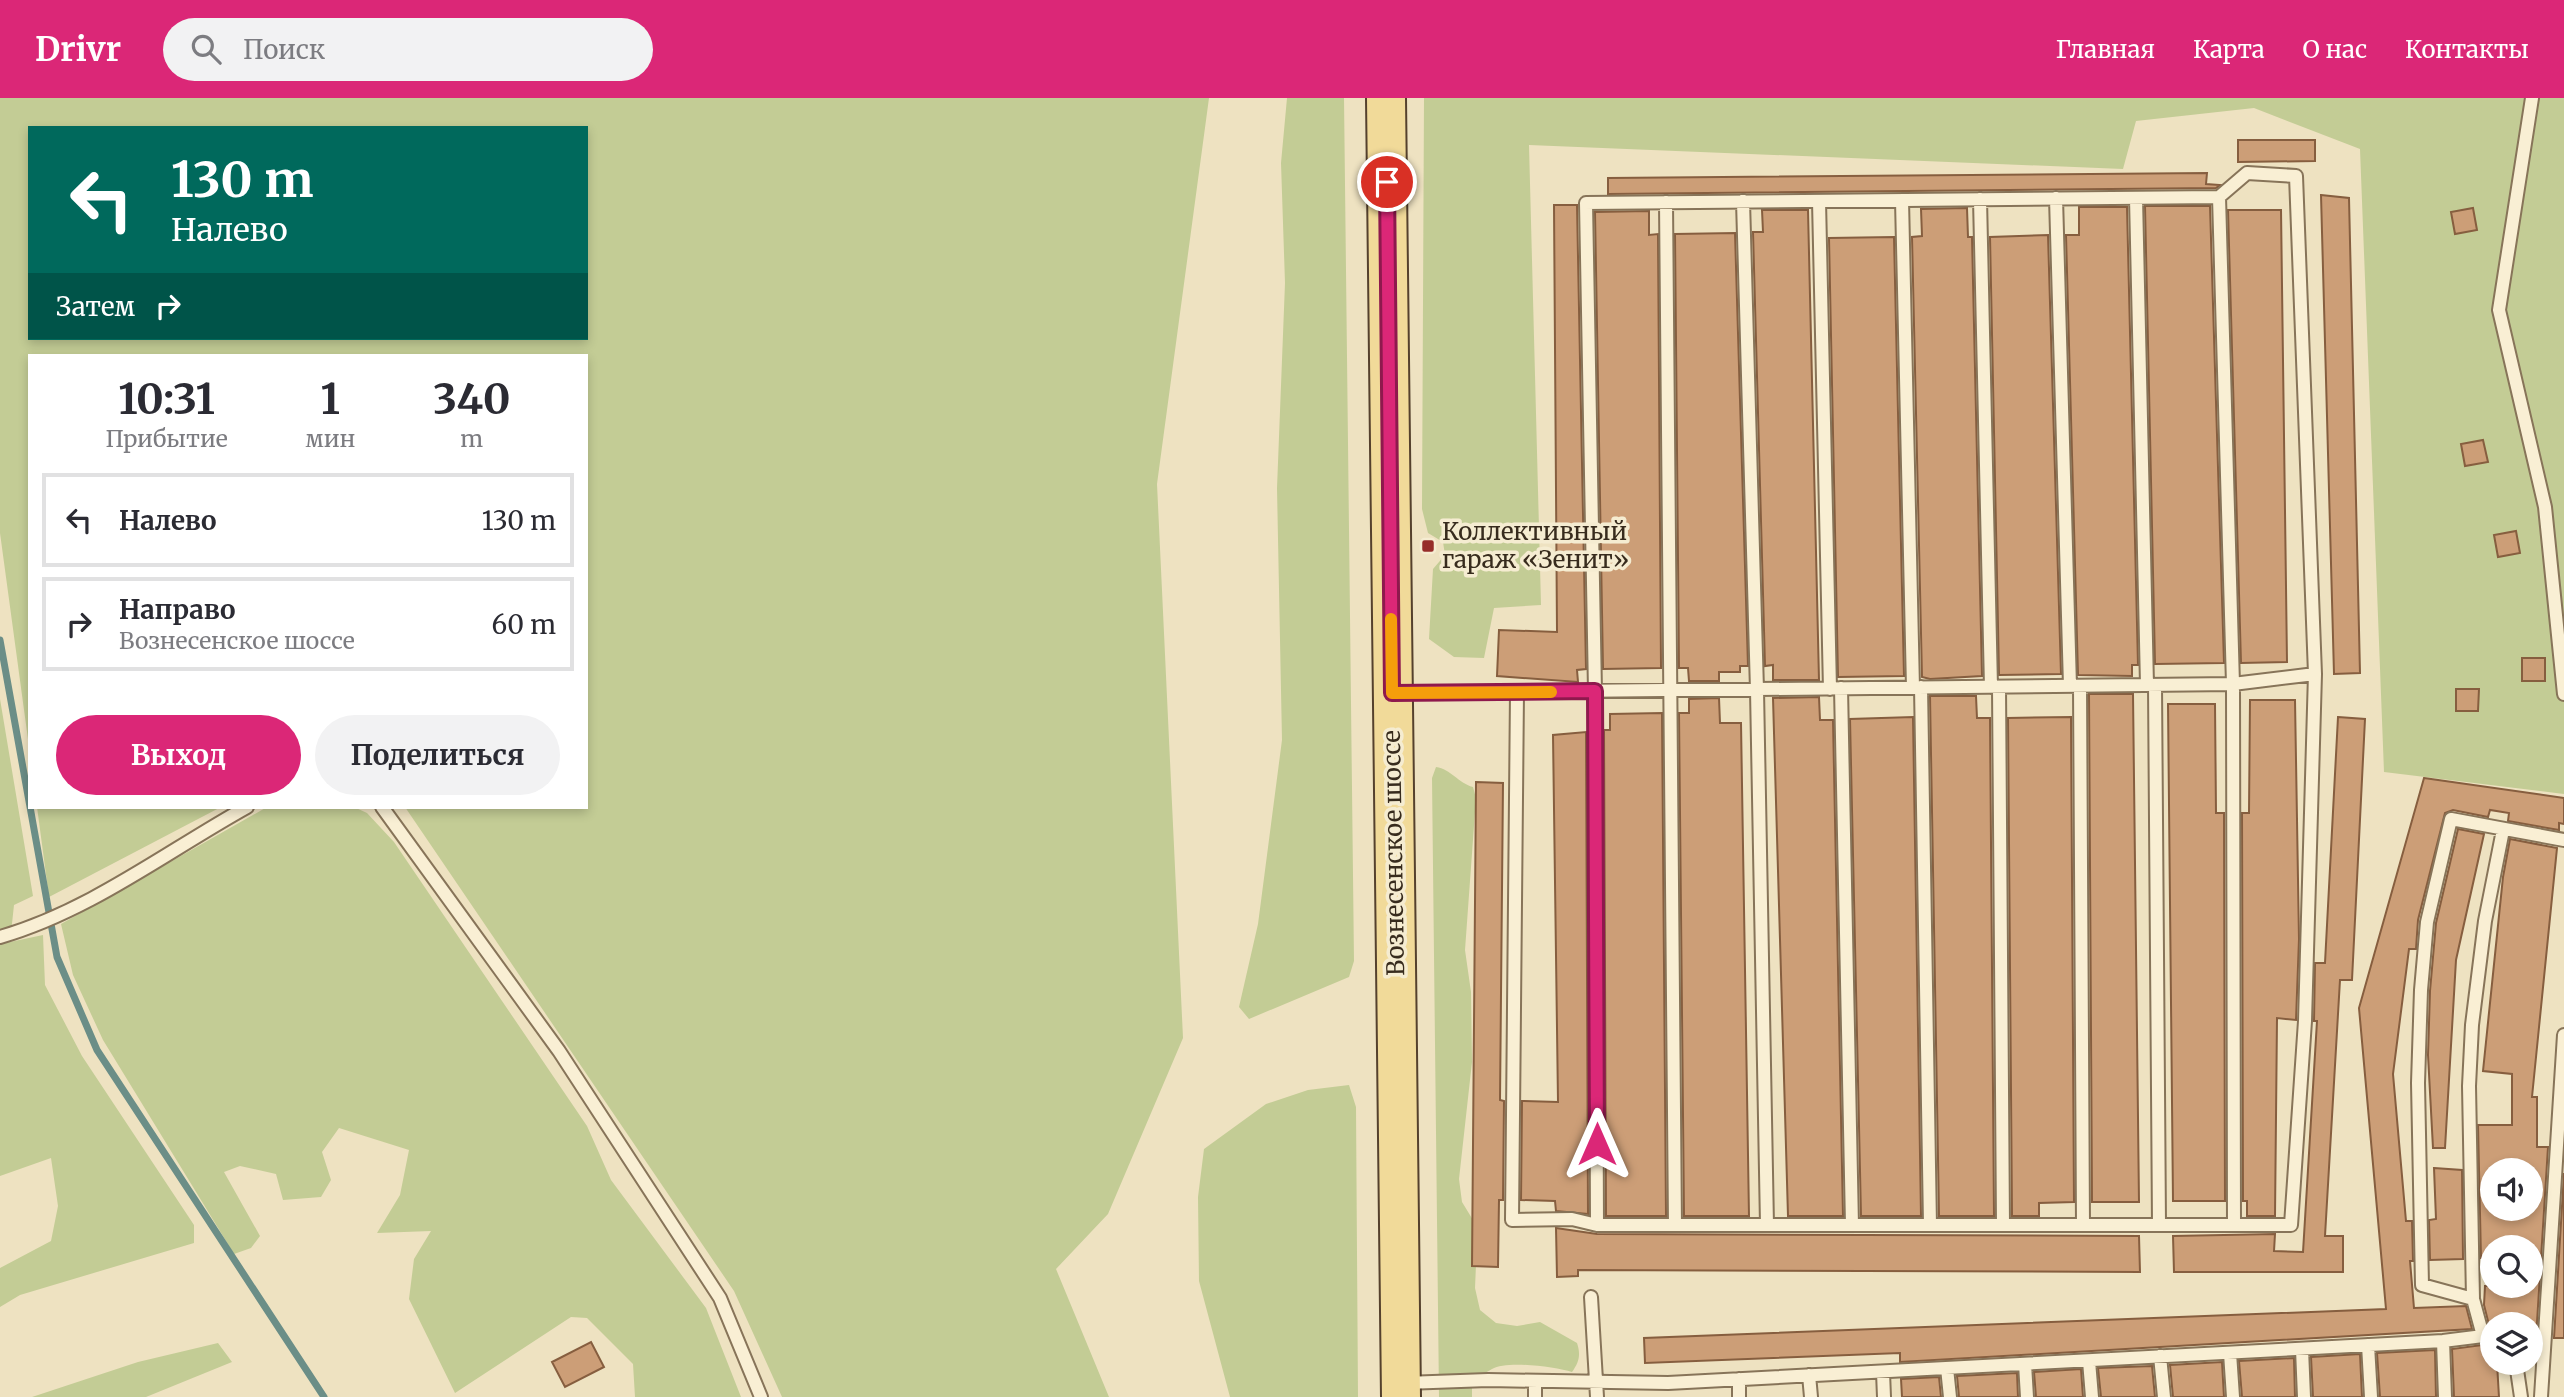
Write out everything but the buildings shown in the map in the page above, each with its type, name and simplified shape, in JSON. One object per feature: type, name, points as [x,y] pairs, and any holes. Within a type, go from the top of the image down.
[{"type":"main road","name":"Вознесенское шоссе","points":[[1386,98],[1401,1390]]},
{"type":"lane","points":[[2532,98],[2499,310],[2544,507],[2564,694]]},
{"type":"lane","points":[[1517,692],[1512,1220],[1572,1219],[1597,1224],[2291,1225],[2305,1021],[2315,674],[2295,176],[2247,173],[2219,197],[1586,203],[1595,691],[1597,1224]]},
{"type":"lane","points":[[2219,197],[2233,684],[2234,1225]]},
{"type":"lane","points":[[2056,198],[2075,686],[2083,1225]]},
{"type":"lane","points":[[2136,198],[2151,685],[2159,1225]]},
{"type":"lane","points":[[1980,199],[1995,687],[2003,1225]]},
{"type":"lane","points":[[1902,200],[1930,1225]]},
{"type":"lane","points":[[1743,201],[1757,690],[1767,1225]]},
{"type":"lane","points":[[1819,201],[1852,1225]]},
{"type":"lane","points":[[1666,202],[1675,1224]]},
{"type":"lane","points":[[1392,693],[2233,684],[2315,674]]},
{"type":"lane","points":[[0,937],[38,926],[71,911],[244,809]]},
{"type":"lane","points":[[383,809],[559,1051],[712,1287],[761,1397]]},
{"type":"lane","points":[[2473,1299],[2422,1284],[2418,1083],[2421,990],[2427,922],[2451,819],[2564,840]]},
{"type":"lane","points":[[2480,1317],[2473,1299],[2469,1086],[2472,1025],[2485,920],[2503,830]]},
{"type":"lane","points":[[2541,1397],[2564,1035]]},
{"type":"lane","points":[[1591,1297],[1597,1397]]},
{"type":"lane","points":[[1401,1390],[1488,1380],[1668,1383],[2480,1339]]},
{"type":"lane","points":[[2443,1341],[2445,1397]]},
{"type":"lane","points":[[2368,1345],[2371,1397]]},
{"type":"lane","points":[[2302,1349],[2304,1397]]},
{"type":"lane","points":[[2230,1353],[2233,1397]]},
{"type":"lane","points":[[2160,1356],[2164,1397]]},
{"type":"lane","points":[[2090,1361],[2092,1397]]},
{"type":"lane","points":[[2025,1364],[2026,1397]]},
{"type":"lane","points":[[1947,1368],[1950,1397]]},
{"type":"lane","points":[[1883,1371],[1884,1397]]},
{"type":"lane","points":[[1810,1375],[1811,1397]]},
{"type":"lane","points":[[2518,1375],[2521,1397]]},
{"type":"lane","points":[[1738,1379],[1740,1397]]},
{"type":"lane","points":[[1535,1382],[1535,1397]]},
{"type":"lane","points":[[1668,1383],[1669,1397]]},
{"type":"green space","points":[[0,98],[1209,98],[1157,484],[1183,1038],[1108,1214],[1056,1269],[1109,1397],[782,1397],[734,1291],[406,809],[588,809],[588,354],[28,354],[28,739],[0,533]]},
{"type":"green space","points":[[1287,98],[1344,98],[1354,961],[1349,977],[1249,1019],[1239,1007],[1258,924],[1282,740],[1277,488],[1285,283],[1281,163]]},
{"type":"green space","points":[[1424,98],[2564,98],[2564,794],[2384,772],[2360,149],[2254,108],[2136,121],[2123,169],[1529,145],[1541,605],[1494,608],[1484,658],[1454,657],[1429,639],[1433,569],[1445,555],[1443,542],[1428,533],[1422,509]]},
{"type":"green space","points":[[0,699],[33,896],[14,905],[10,942],[43,935],[45,985],[82,1056],[194,1225],[194,1243],[20,1295],[0,1307],[0,1268],[51,1241],[58,1206],[51,1158],[0,1176]]},
{"type":"green space","points":[[1436,767],[1446,770],[1473,787],[1476,798],[1465,950],[1471,992],[1472,1062],[1459,1179],[1462,1202],[1473,1220],[1477,1241],[1475,1288],[1480,1310],[1496,1323],[1517,1326],[1540,1322],[1577,1343],[1579,1351],[1578,1362],[1572,1372],[1543,1366],[1519,1365],[1492,1369],[1472,1379],[1472,1397],[1439,1397],[1432,778]]},
{"type":"green space","points":[[37,809],[217,809],[49,897]]},
{"type":"green space","points":[[263,809],[358,809],[367,813],[394,842],[587,1126],[611,1180],[706,1308],[741,1397],[635,1397],[633,1364],[587,1318],[571,1317],[455,1393],[409,1299],[414,1259],[431,1231],[377,1233],[400,1195],[409,1150],[339,1128],[322,1152],[331,1180],[321,1197],[283,1200],[276,1174],[240,1166],[224,1172],[260,1236],[251,1248],[234,1254],[103,1040],[73,975],[61,924]]},
{"type":"green space","points":[[1349,1085],[1356,1107],[1358,1397],[1230,1397],[1199,1281],[1198,1197],[1204,1149],[1266,1104],[1308,1090]]},
{"type":"green space","points":[[218,1343],[232,1362],[146,1397],[32,1397],[138,1362]]},
{"type":"waterway","points":[[0,640],[28,796]]},
{"type":"waterway","points":[[30,809],[57,957],[97,1050],[324,1397]]},
{"type":"slow traffic","points":[[1391,619],[1392,693],[1551,692]]},
{"type":"place","name":"Коллективный гараж «Зенит»","points":[[1428,546]]},
{"type":"route","points":[[1387,182],[1392,693],[1595,691],[1597,1144]]}]
